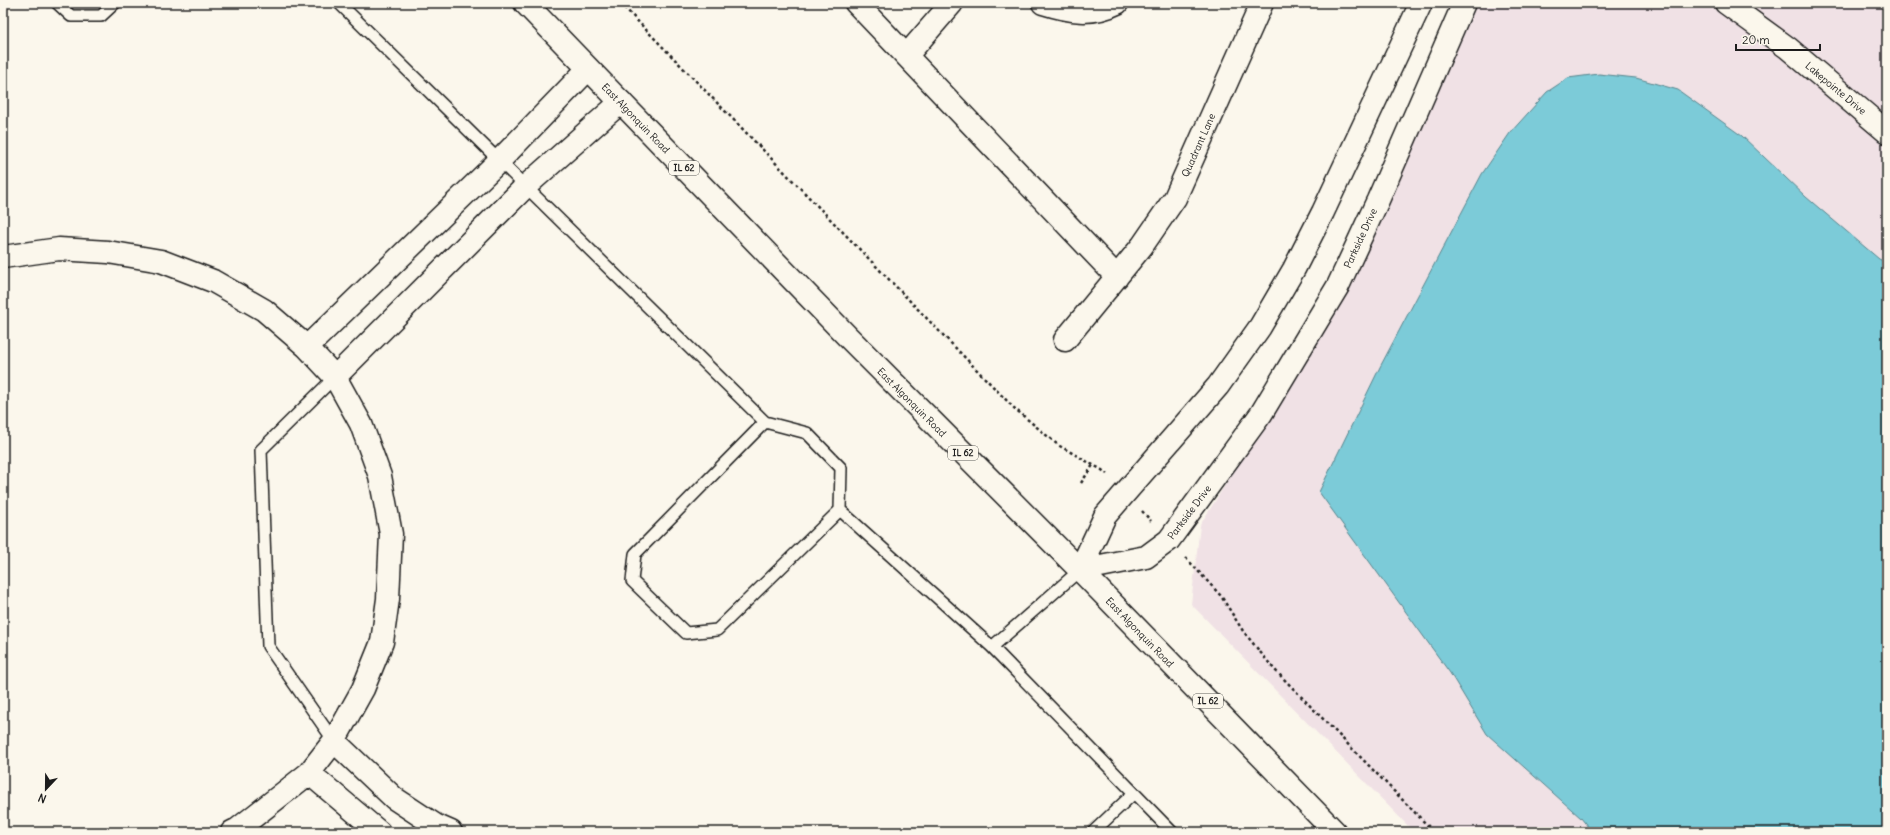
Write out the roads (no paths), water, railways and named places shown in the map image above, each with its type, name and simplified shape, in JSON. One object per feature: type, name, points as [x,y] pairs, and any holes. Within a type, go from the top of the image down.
[{"type":"street","name":"East Algonquin Road","points":[[525,3],[847,336],[1080,570],[1335,832]]},
{"type":"street","points":[[856,3],[1117,277]]},
{"type":"street","points":[[907,55],[952,3]]},
{"type":"street","points":[[1044,3],[1079,12],[1112,6]]},
{"type":"street","name":"Quadrant Lane","points":[[1065,340],[1142,246],[1175,198],[1262,3]]},
{"type":"street","points":[[1080,570],[1105,516],[1218,386],[1260,327],[1294,269],[1323,212],[1421,3]]},
{"type":"street","name":"Parkside Drive","points":[[1080,570],[1146,557],[1169,540],[1261,414],[1338,286],[1378,200],[1464,3]]},
{"type":"street","name":"Lakepointe Drive","points":[[1726,3],[1748,10],[1788,48],[1887,132]]},
{"type":"street","points":[[307,347],[500,160],[588,69]]},
{"type":"street","points":[[335,376],[526,186],[621,102]]},
{"type":"street","points":[[3,257],[59,249],[108,252],[161,261],[213,281],[264,310],[307,347],[335,376],[361,424],[380,476],[392,534],[388,599],[382,642],[363,689],[334,742],[309,773],[238,829],[232,832]]},
{"type":"street","points":[[334,742],[394,798],[435,825],[451,832]]},
{"type":"street","points":[[309,773],[379,832]]},
{"type":"lane","points":[[57,3],[71,16],[101,16],[115,3]]},
{"type":"lane","points":[[339,3],[765,422],[808,433],[841,468],[840,510],[717,630],[686,633],[632,581],[635,554],[765,422]]},
{"type":"lane","points":[[334,742],[268,646],[261,450],[335,376]]},
{"type":"lane","points":[[840,510],[992,647],[1172,832]]},
{"type":"lane","points":[[992,647],[1080,570]]},
{"type":"lane","points":[[1093,832],[1134,793]]},
{"type":"water","points":[[1599,74],[1636,78],[1678,90],[1742,136],[1806,197],[1879,259],[1887,263],[1887,832],[1592,832],[1581,818],[1487,734],[1450,673],[1319,492],[1380,367],[1482,174],[1510,133],[1547,92],[1568,78]]}]
